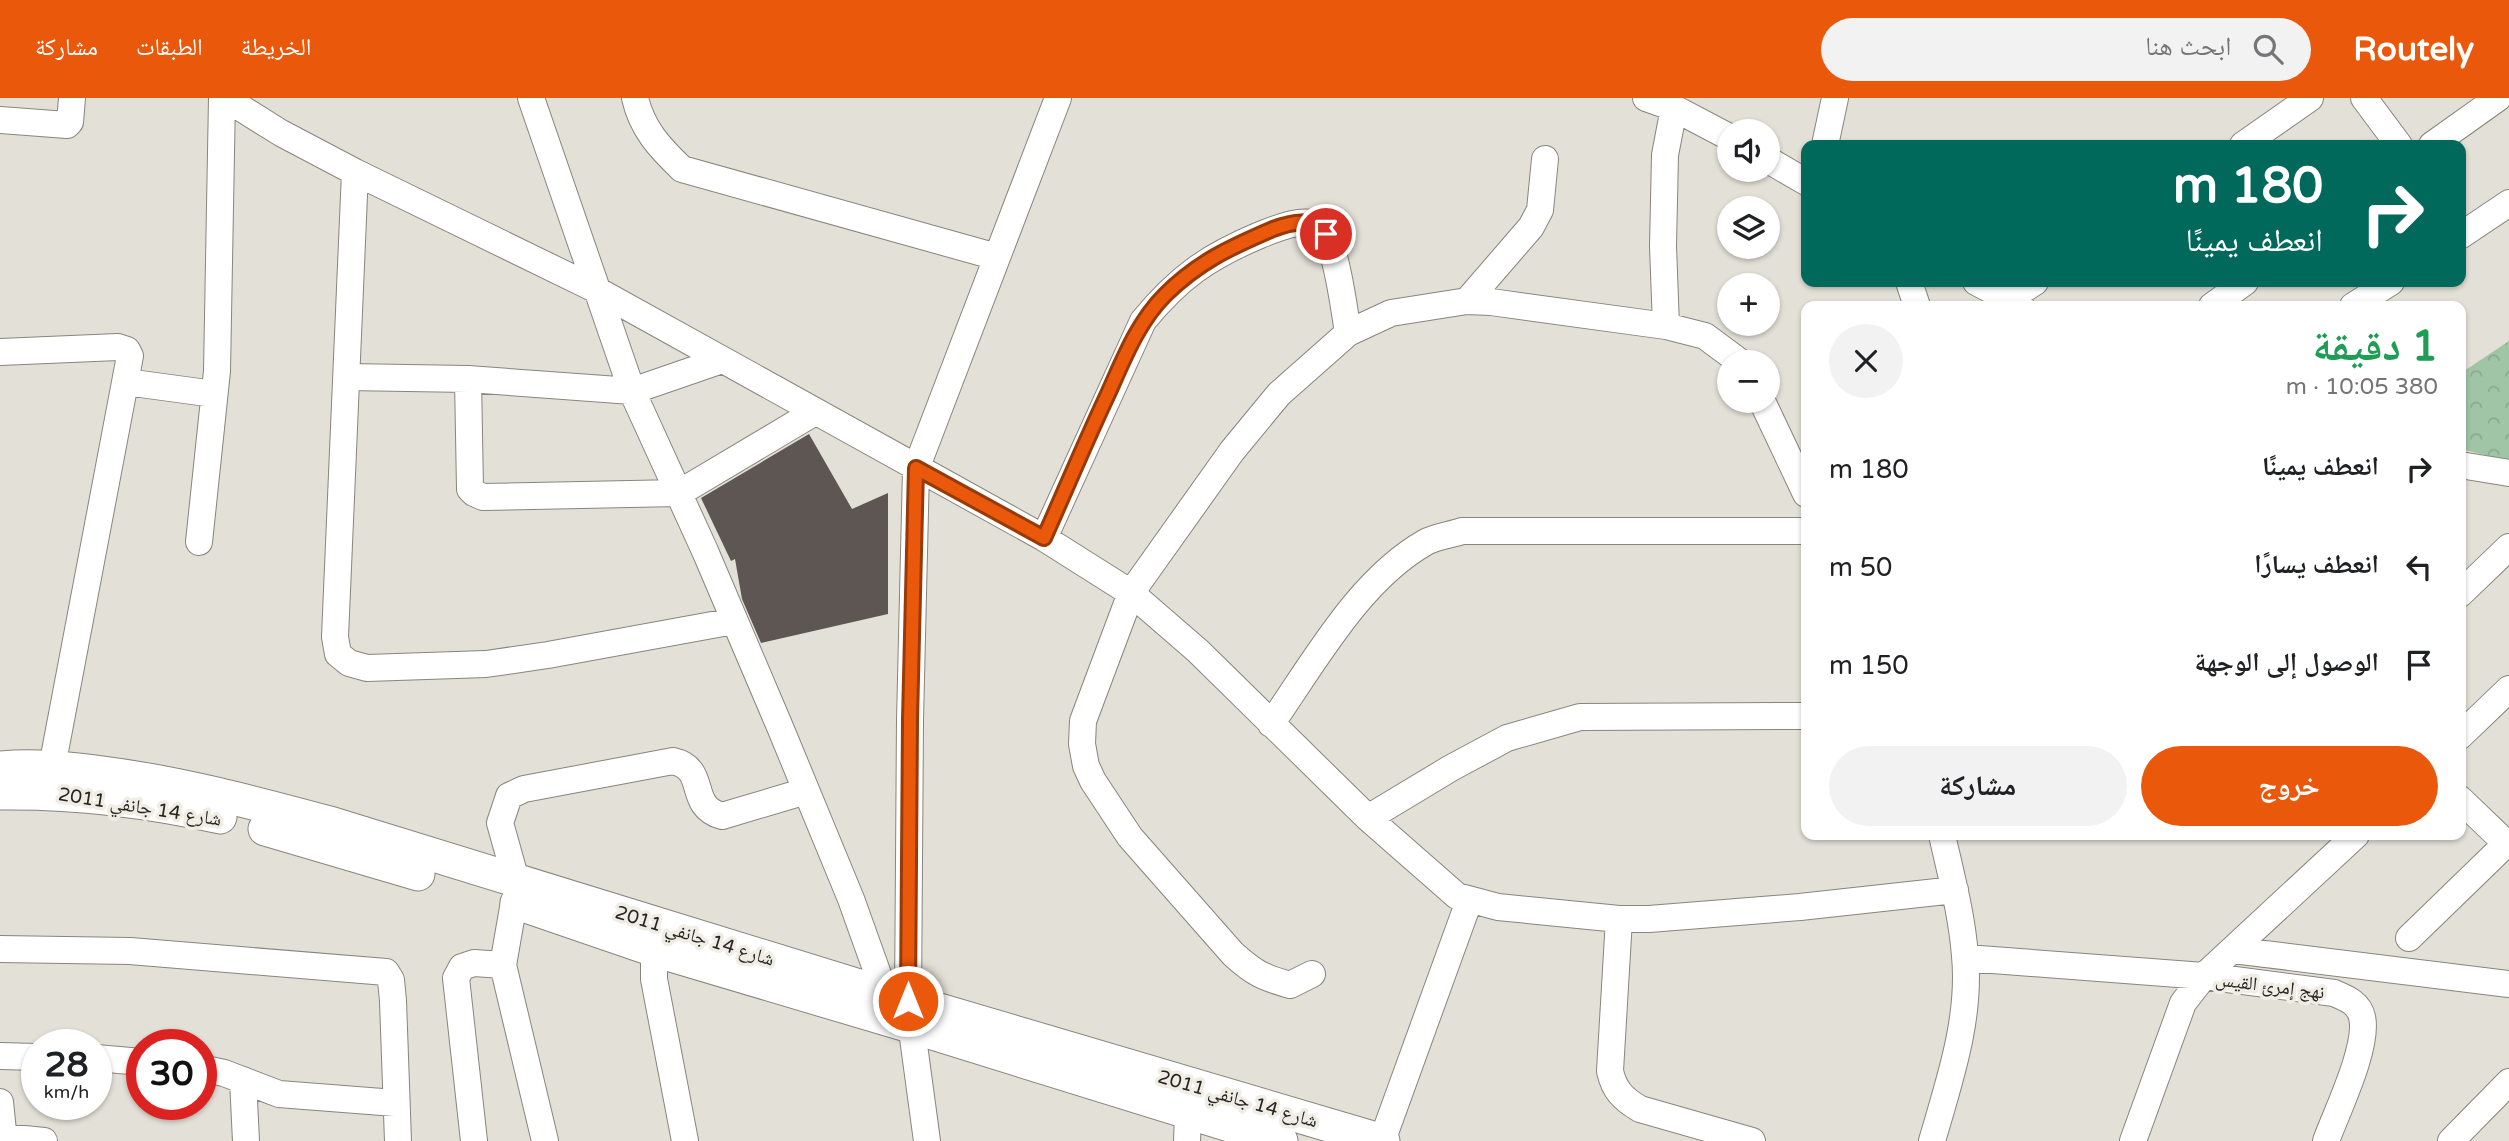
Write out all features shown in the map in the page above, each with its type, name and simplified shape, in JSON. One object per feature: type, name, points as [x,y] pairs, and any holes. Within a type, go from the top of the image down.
[{"type":"main road","name":"شارع 14 جانفي 2011","points":[[0,768],[52,767],[139,777],[248,801],[332,824],[515,891],[654,950],[901,1007],[1188,1127],[1281,1141]]},
{"type":"main road","name":"شارع 14 جانفي 2011","points":[[0,793],[51,792],[192,811],[249,824],[515,891],[901,1007],[1382,1141]]},
{"type":"street","points":[[0,120],[66,125],[70,122],[72,98]]},
{"type":"street","points":[[199,542],[217,371],[224,98],[355,172],[594,289],[1044,538],[1131,593],[1198,651],[1368,818],[1457,896],[1498,907],[1619,919],[1800,907],[1955,890]]},
{"type":"street","points":[[531,98],[594,289],[632,391],[679,493],[851,899],[901,1007]]},
{"type":"street","points":[[635,98],[638,110],[656,144],[682,169],[997,257]]},
{"type":"street","points":[[926,1141],[901,1007],[916,468],[1058,98]]},
{"type":"street","points":[[1646,98],[1674,108],[1717,131]]},
{"type":"street","points":[[1826,140],[1835,98]]},
{"type":"street","points":[[2251,140],[2310,98]]},
{"type":"street","points":[[2364,98],[2395,140]]},
{"type":"street","points":[[2439,140],[2498,98]]},
{"type":"street","points":[[1666,326],[1663,246],[1665,155],[1674,108]]},
{"type":"street","points":[[1466,301],[1531,227],[1539,210],[1545,159]]},
{"type":"street","points":[[1780,167],[1801,179]]},
{"type":"street","points":[[355,172],[335,637],[338,654],[349,663],[366,668],[486,664],[734,621]]},
{"type":"street","points":[[2466,232],[2509,203]]},
{"type":"street","points":[[1044,538],[1143,321],[1163,296],[1207,261],[1224,250],[1283,225],[1318,224],[1326,234],[1335,263],[1348,332]]},
{"type":"street","points":[[1985,287],[2010,301]]},
{"type":"street","points":[[2016,301],[2030,287]]},
{"type":"street","points":[[2219,301],[2238,287]]},
{"type":"street","points":[[2361,301],[2383,287]]},
{"type":"street","points":[[1312,974],[1290,985],[1262,977],[1249,969],[1130,837],[1093,781],[1086,766],[1082,744],[1083,721],[1131,593],[1232,451],[1279,394],[1348,332],[1391,313],[1466,301],[1491,302],[1666,326],[1705,336],[1724,350]]},
{"type":"street","points":[[0,352],[123,348],[130,356],[52,767]]},
{"type":"street","points":[[346,377],[468,379],[632,391],[722,360]]},
{"type":"street","points":[[468,379],[470,489],[474,494],[483,497],[679,493],[815,412]]},
{"type":"street","points":[[126,382],[214,394]]},
{"type":"street","points":[[1768,413],[1801,483]]},
{"type":"street","points":[[2466,465],[2509,473]]},
{"type":"street","points":[[1271,724],[1365,593],[1397,562],[1429,541],[1462,531],[1801,531]]},
{"type":"street","points":[[2466,588],[2509,547]]},
{"type":"street","points":[[2466,730],[2509,689]]},
{"type":"street","points":[[1368,818],[1507,738],[1580,717],[1801,716]]},
{"type":"street","points":[[545,1141],[503,965],[515,891],[500,823],[509,796],[524,789],[673,761],[685,764],[691,771],[704,806],[711,813],[722,816],[806,791]]},
{"type":"street","points":[[2409,938],[2508,843],[2466,804]]},
{"type":"street","points":[[1932,1141],[1959,1040],[1966,958],[1955,890],[1943,840]]},
{"type":"street","points":[[2133,1141],[2183,1003],[2204,976],[2351,840]]},
{"type":"street","points":[[1382,1141],[1468,901]]},
{"type":"street","points":[[1619,919],[1610,1071],[1614,1087],[1626,1101],[1640,1109],[1752,1141]]},
{"type":"street","points":[[0,949],[130,951],[386,972],[391,980],[393,1001],[398,1141]]},
{"type":"street","points":[[654,950],[654,979],[685,1141]]},
{"type":"street","points":[[2233,950],[2509,984]]},
{"type":"street","points":[[1966,958],[2204,976]]},
{"type":"street","points":[[474,1141],[456,978],[462,967],[474,963],[503,965]]},
{"type":"street","name":"نهج إمرئ القيس","points":[[2204,976],[2334,993],[2350,999],[2358,1007],[2362,1017],[2361,1048],[2326,1141]]},
{"type":"street","points":[[0,1056],[21,1057]]},
{"type":"street","points":[[217,1071],[279,1094],[395,1103]]},
{"type":"street","points":[[243,1080],[246,1141]]},
{"type":"street","points":[[2451,1141],[2509,1082]]},
{"type":"street","points":[[0,1102],[4,1139],[44,1141]]},
{"type":"green space","points":[[2509,341],[2509,461],[2466,450],[2466,370]]},
{"type":"building","points":[[809,434],[852,509],[888,493],[888,614],[761,643],[742,599],[735,559],[731,561],[701,498]]},
{"type":"route","points":[[908,1001],[910,720],[916,468],[1044,538],[1126,354],[1143,321],[1163,296],[1190,272],[1224,250],[1283,225],[1318,224],[1326,234]]}]
